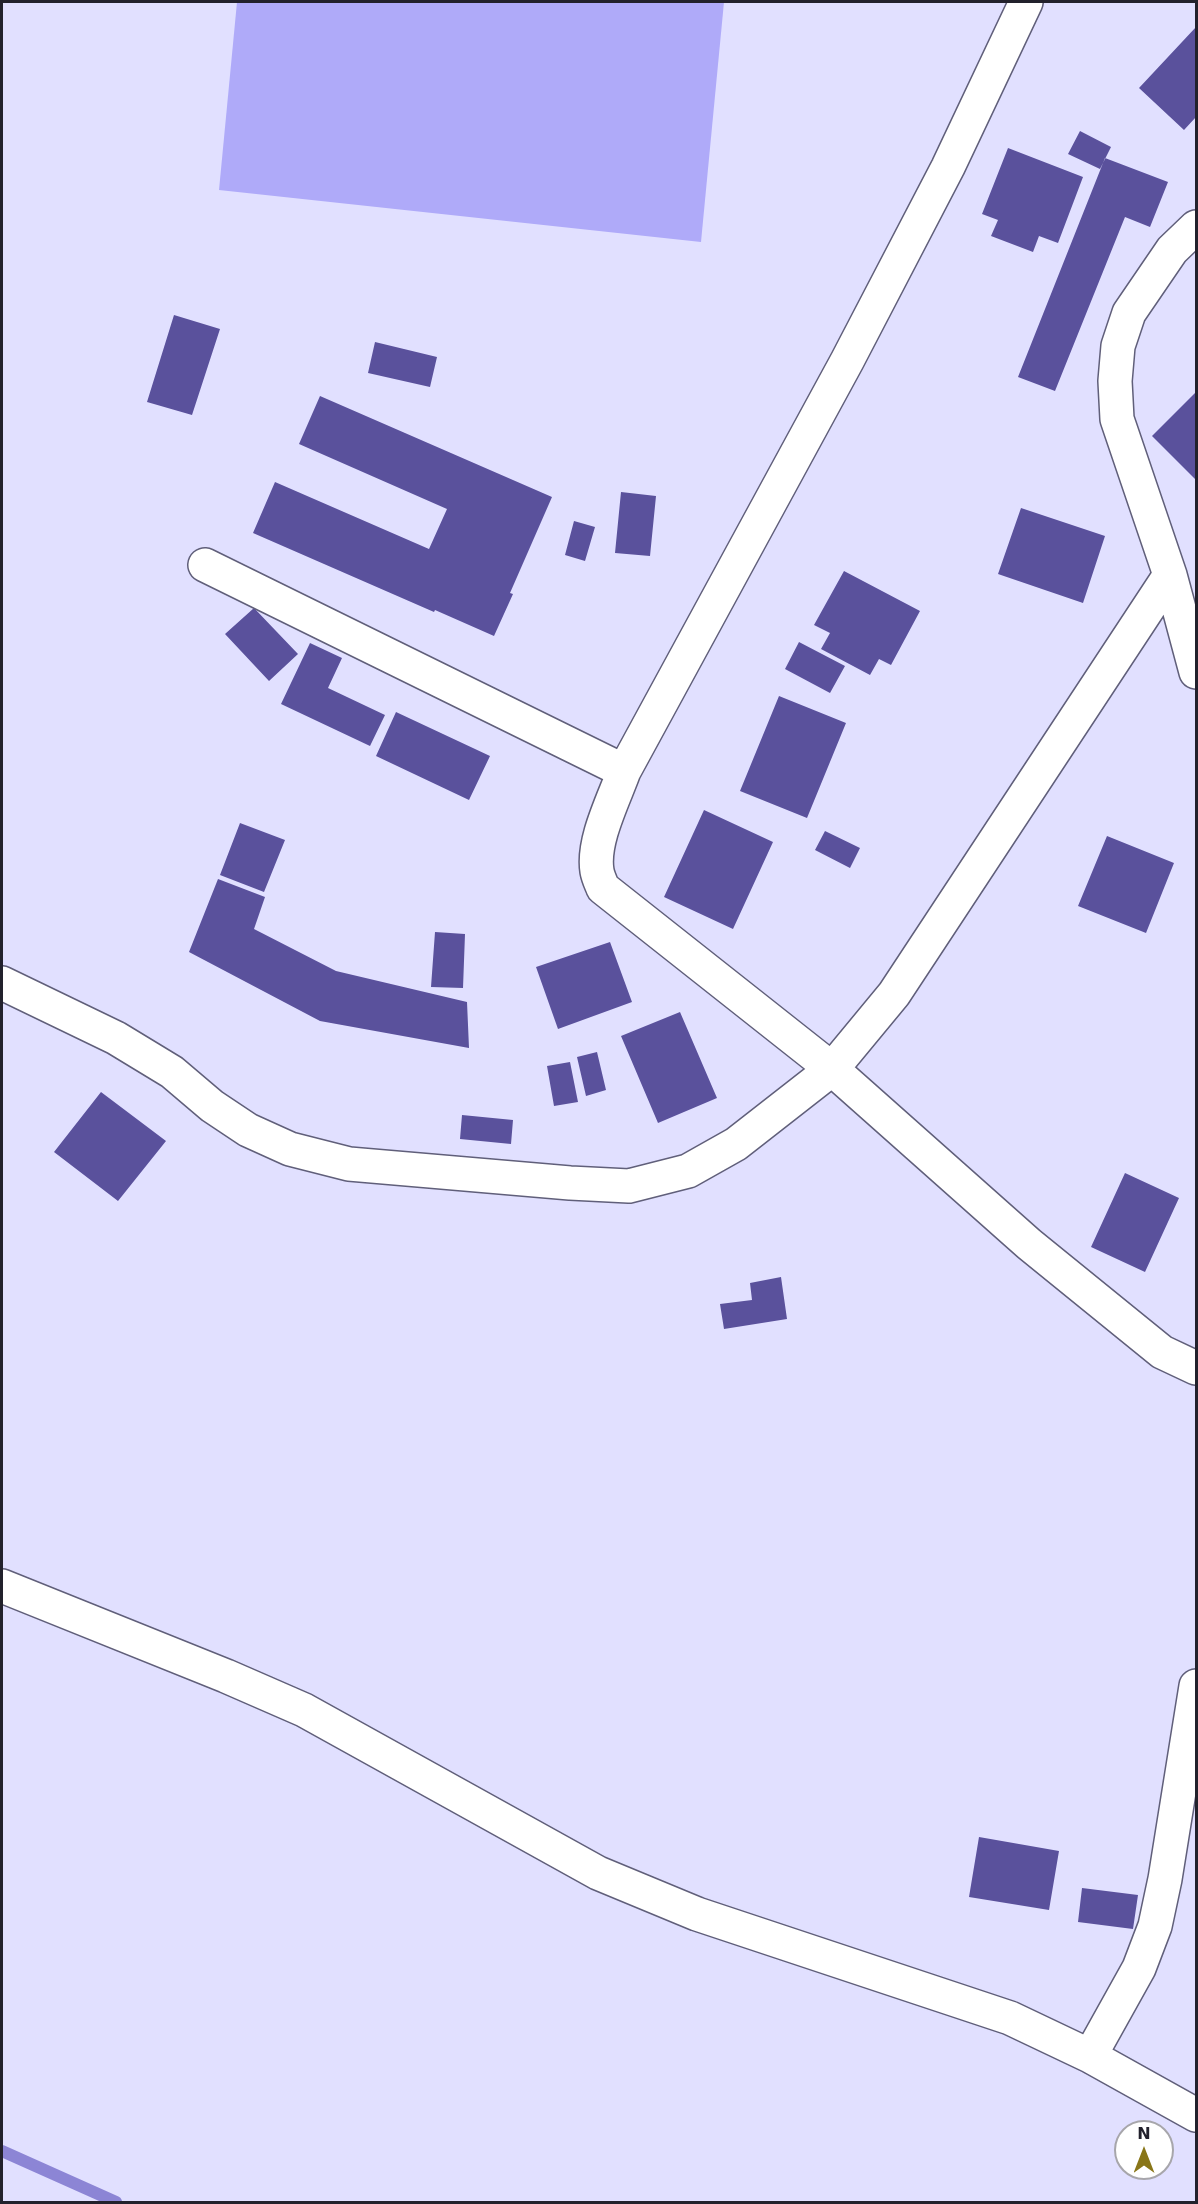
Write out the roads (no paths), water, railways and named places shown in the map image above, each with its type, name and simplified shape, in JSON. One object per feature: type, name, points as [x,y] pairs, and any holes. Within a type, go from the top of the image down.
[{"type":"street","points":[[1026,2],[948,167],[847,362],[624,771],[602,830],[597,850],[597,871],[603,888],[832,1069],[1029,1244],[1162,1352],[1197,1368]]},
{"type":"street","points":[[1197,228],[1172,250],[1129,313],[1118,346],[1115,381],[1117,419],[1170,575],[1197,672]]},
{"type":"street","points":[[205,565],[624,771]]},
{"type":"street","points":[[2,983],[116,1038],[171,1072],[212,1106],[248,1130],[290,1149],[350,1164],[570,1183],[629,1186],[688,1171],[736,1144],[832,1069],[894,994],[1170,575]]},
{"type":"street","points":[[2,1586],[304,1710],[598,1874],[697,1914],[1010,2018],[1090,2056],[1197,2115]]},
{"type":"street","points":[[1090,2056],[1139,1968],[1155,1926],[1197,1686]]},
{"type":"waterway","points":[[2,2151],[116,2202]]}]
